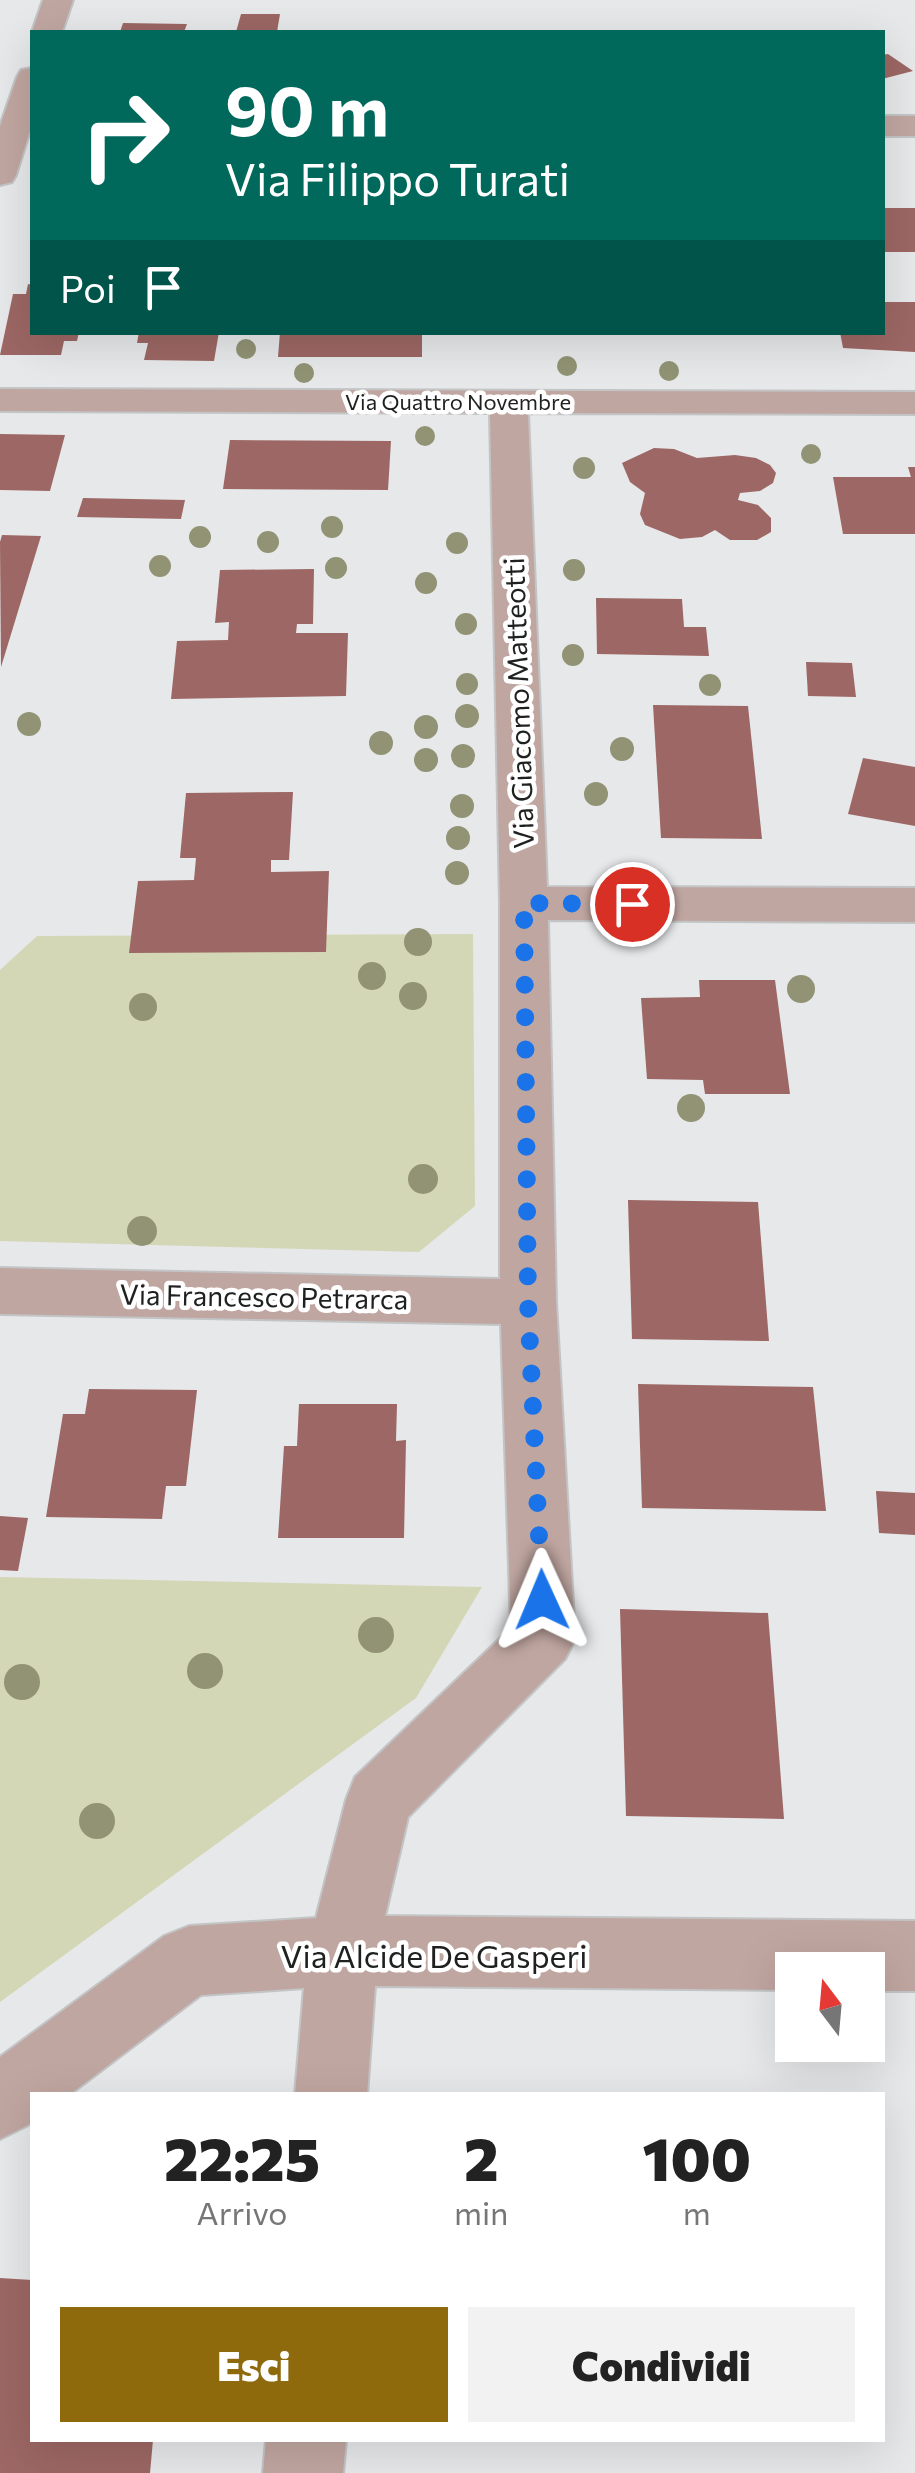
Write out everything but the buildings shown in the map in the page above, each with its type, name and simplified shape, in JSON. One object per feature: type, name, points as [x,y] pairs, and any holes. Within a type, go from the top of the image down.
[{"type":"street","points":[[48,30],[58,0]]},
{"type":"street","points":[[0,175],[30,83]]},
{"type":"street","points":[[885,126],[915,126]]},
{"type":"street","name":"Via Quattro Novembre","points":[[0,400],[915,403]]},
{"type":"street","name":"Via Giacomo Matteotti","points":[[331,2092],[342,1951],[379,1800],[543,1639],[528,1302],[524,903],[508,401]]},
{"type":"street","points":[[524,903],[915,905]]},
{"type":"street","name":"Via Francesco Petrarca","points":[[0,1291],[528,1302]]},
{"type":"street","name":"Via Alcide De Gasperi","points":[[0,2102],[189,1961],[342,1951],[915,1956]]},
{"type":"street","points":[[303,2473],[306,2442]]},
{"type":"green space","points":[[473,934],[475,1206],[419,1252],[0,1241],[0,970],[37,936]]},
{"type":"green space","points":[[0,1577],[482,1587],[416,1698],[0,2002]]},
{"type":"route","points":[[542,1600],[528,1302],[524,903],[632,904]]}]
